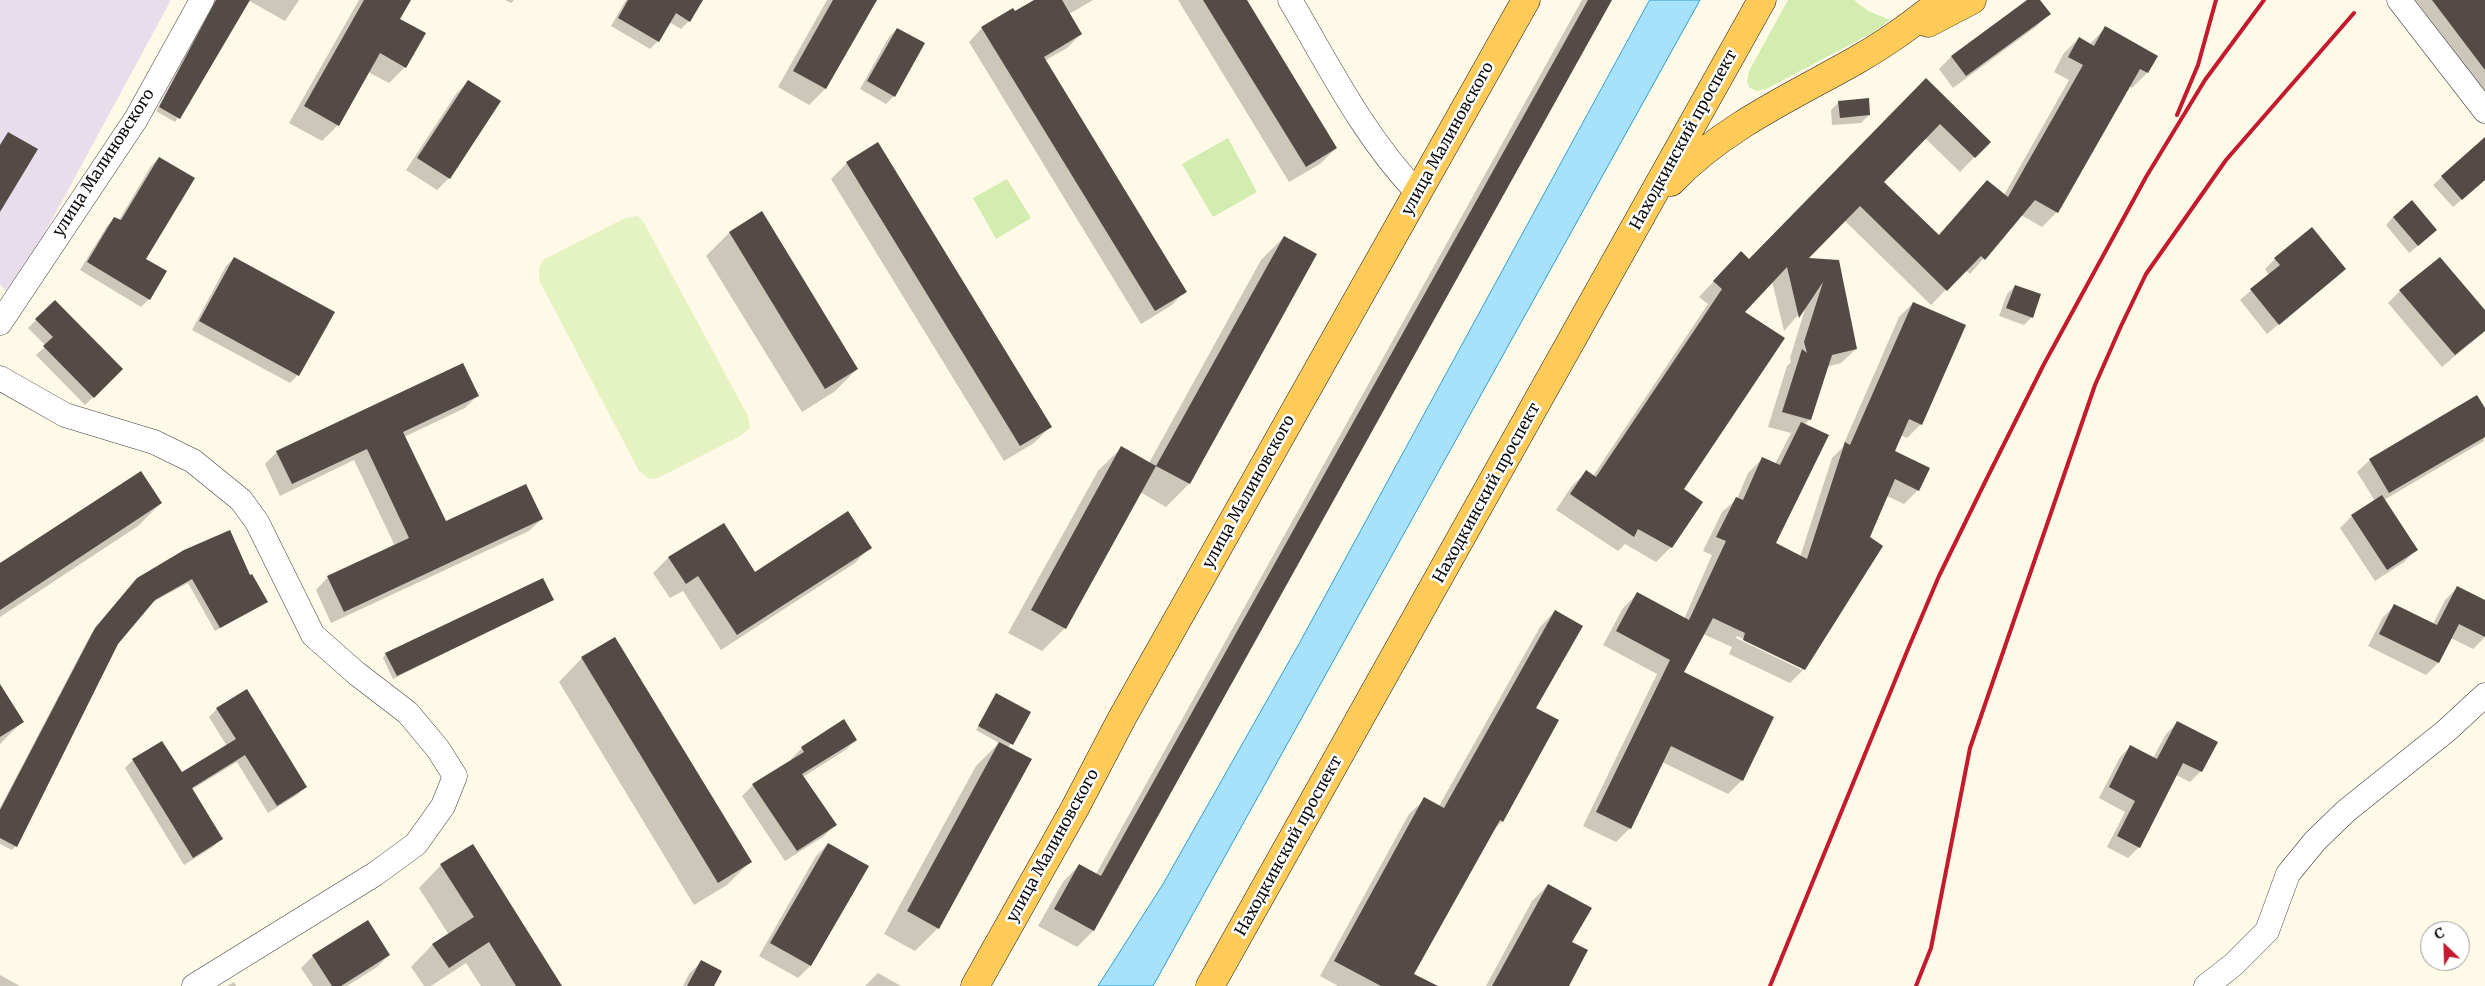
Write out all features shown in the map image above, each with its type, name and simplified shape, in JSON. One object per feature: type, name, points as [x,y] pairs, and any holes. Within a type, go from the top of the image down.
[{"type":"main road","name":"улица Малиновского","points":[[975,986],[1075,808],[1122,718],[1526,0]]},
{"type":"main road","name":"Находкинский проспект","points":[[1210,986],[1762,0]]},
{"type":"main road","points":[[1906,0],[1926,0]]},
{"type":"main road","points":[[1858,60],[1942,0]]},
{"type":"main road","points":[[1628,242],[1667,186],[1692,159],[1754,117],[1972,0]]},
{"type":"street","name":"улица Малиновского","points":[[0,323],[136,119],[202,0]]},
{"type":"street","points":[[1290,0],[1369,133],[1393,167],[1418,193]]},
{"type":"street","points":[[2399,0],[2485,110]]},
{"type":"street","points":[[0,378],[65,415],[154,442],[193,461],[241,500],[258,522],[300,614],[313,635],[356,673],[408,713],[438,749],[455,776],[443,806],[416,844],[375,874],[194,986]]},
{"type":"street","points":[[2206,986],[2232,965],[2267,931],[2288,874],[2315,841],[2346,811],[2446,731],[2485,695]]},
{"type":"shaded area","points":[[0,0],[171,0],[10,297],[0,284]]},
{"type":"green space","points":[[1788,0],[1854,0],[1868,11],[1890,20],[1874,32],[1766,89],[1757,91],[1750,88],[1747,82],[1749,71]]},
{"type":"green space","points":[[1228,138],[1257,192],[1213,217],[1182,164]]},
{"type":"green space","points":[[1007,179],[1031,218],[996,239],[973,198]]},
{"type":"green space","points":[[638,216],[644,223],[748,416],[750,427],[742,435],[658,478],[649,479],[639,471],[539,280],[539,268],[543,260],[625,218]]},
{"type":"water","points":[[1650,0],[1700,0],[1153,986],[1098,986],[1163,884],[1300,642]]},
{"type":"building","points":[[216,0],[250,0],[180,119],[159,107]]},
{"type":"building","points":[[364,0],[411,0],[400,19],[426,33],[406,68],[380,53],[339,126],[304,106]]},
{"type":"building","points":[[628,0],[703,0],[690,22],[676,13],[659,42],[618,18]]},
{"type":"building","points":[[833,0],[877,0],[826,89],[793,71]]},
{"type":"building","points":[[1034,0],[1062,0],[1082,34],[1044,57],[1187,292],[1155,311],[981,27],[1013,8],[1015,11]]},
{"type":"building","points":[[1203,0],[1247,0],[1337,148],[1306,167]]},
{"type":"building","points":[[1588,0],[1612,0],[1094,931],[1054,909],[1079,864],[1101,876]]},
{"type":"building","points":[[2027,0],[2040,0],[2051,14],[1966,76],[1951,56]]},
{"type":"building","points":[[2432,0],[2485,0],[2485,70]]},
{"type":"building","points":[[2105,26],[2158,56],[2148,73],[2140,69],[2058,213],[2035,200],[1985,260],[1981,256],[1947,291],[1860,206],[1809,258],[1839,260],[1857,349],[1832,355],[1811,420],[1782,412],[1802,349],[1807,353],[1804,342],[1823,282],[1799,318],[1787,267],[1745,312],[1785,338],[1684,489],[1703,502],[1672,548],[1638,529],[1634,537],[1570,494],[1586,470],[1596,477],[1722,289],[1713,281],[1741,251],[1749,259],[1926,78],[1991,142],[1975,158],[1940,124],[1884,182],[1939,235],[1987,180],[2008,197],[2083,65],[2068,57],[2079,37],[2094,46]]},
{"type":"building","points":[[897,28],[925,43],[895,97],[867,81]]},
{"type":"building","points":[[468,80],[501,101],[450,179],[417,158]]},
{"type":"building","points":[[1869,98],[1870,115],[1840,118],[1838,101]]},
{"type":"building","points":[[8,132],[38,149],[0,212],[0,145]]},
{"type":"building","points":[[2485,137],[2485,180],[2462,200],[2441,176]]},
{"type":"building","points":[[878,142],[1052,427],[1020,446],[846,162]]},
{"type":"building","points":[[159,157],[195,178],[146,259],[167,271],[150,300],[87,262],[114,217],[121,220]]},
{"type":"building","points":[[2412,200],[2437,230],[2418,246],[2393,217]]},
{"type":"building","points":[[762,211],[858,369],[825,389],[729,232]]},
{"type":"building","points":[[2312,227],[2346,269],[2279,325],[2250,289],[2280,265],[2274,258]]},
{"type":"building","points":[[1284,236],[1317,254],[1190,484],[1156,466]]},
{"type":"building","points":[[234,257],[335,312],[299,376],[199,321]]},
{"type":"building","points":[[2440,257],[2485,310],[2485,331],[2455,355],[2399,290]]},
{"type":"building","points":[[2015,285],[2041,294],[2033,318],[2006,308]]},
{"type":"building","points":[[55,300],[123,369],[94,398],[43,346],[53,337],[35,319]]},
{"type":"building","points":[[1913,302],[1966,325],[1922,425],[1909,419],[1895,451],[1930,468],[1919,491],[1895,479],[1870,537],[1883,546],[1805,670],[1743,640],[1745,633],[1713,618],[1684,672],[1774,717],[1743,781],[1671,746],[1631,829],[1596,812],[1670,660],[1616,631],[1637,592],[1689,620],[1726,541],[1716,537],[1736,497],[1743,500],[1762,457],[1780,465],[1801,422],[1829,435],[1776,543],[1807,559],[1845,442],[1850,445]]},
{"type":"building","points":[[463,363],[479,396],[403,432],[446,521],[526,484],[543,519],[344,612],[327,576],[409,538],[367,449],[292,484],[276,451]]},
{"type":"building","points":[[2477,395],[2485,408],[2485,437],[2389,493],[2369,459]]},
{"type":"building","points":[[1121,446],[1156,466],[1066,629],[1031,610]]},
{"type":"building","points":[[141,471],[162,503],[0,610],[0,563]]},
{"type":"building","points":[[2382,495],[2418,550],[2387,570],[2351,515]]},
{"type":"building","points":[[848,511],[872,548],[737,635],[698,576],[686,584],[668,557],[724,523],[755,572]]},
{"type":"building","points":[[230,530],[250,575],[252,574],[268,602],[220,628],[192,579],[155,600],[118,644],[17,847],[0,838],[0,810],[95,628],[137,578],[184,550]]},
{"type":"building","points":[[543,578],[554,600],[397,676],[385,653]]},
{"type":"building","points":[[2457,586],[2485,600],[2485,637],[2459,624],[2439,663],[2379,634],[2394,604],[2437,625]]},
{"type":"building","points":[[1555,610],[1583,626],[1536,708],[1559,720],[1503,822],[1500,820],[1414,974],[1438,986],[1381,986],[1334,961],[1424,797],[1444,808]]},
{"type":"building","points":[[615,637],[752,862],[718,883],[581,657]]},
{"type":"building","points":[[0,684],[24,722],[0,737]]},
{"type":"building","points":[[247,689],[307,787],[277,806],[245,755],[192,788],[223,839],[193,858],[132,759],[162,741],[182,772],[236,739],[216,708]]},
{"type":"building","points":[[996,693],[1031,712],[1013,745],[978,726]]},
{"type":"building","points":[[844,719],[857,740],[802,774],[837,825],[797,851],[752,784],[804,752],[801,747]]},
{"type":"building","points":[[2177,721],[2218,742],[2202,772],[2183,763],[2140,848],[2117,836],[2135,801],[2109,787],[2130,745],[2157,759]]},
{"type":"building","points":[[999,742],[1032,759],[939,929],[907,911]]},
{"type":"building","points":[[828,843],[869,866],[811,966],[770,943]]},
{"type":"building","points":[[473,844],[562,986],[516,986],[489,942],[449,968],[432,944],[474,917],[440,864]]},
{"type":"building","points":[[1548,884],[1592,908],[1572,942],[1588,950],[1569,986],[1492,986]]},
{"type":"building","points":[[368,920],[390,955],[341,986],[332,986],[312,955]]},
{"type":"building","points":[[701,960],[722,971],[714,986],[687,986]]},
{"type":"railway","points":[[2177,115],[2198,65],[2216,0]]},
{"type":"railway","points":[[1770,986],[1939,576],[2044,364],[2146,177],[2205,80],[2264,0]]},
{"type":"railway","points":[[1916,986],[1931,948],[1970,748],[2095,385],[2121,326],[2146,274],[2226,160],[2354,13]]}]
